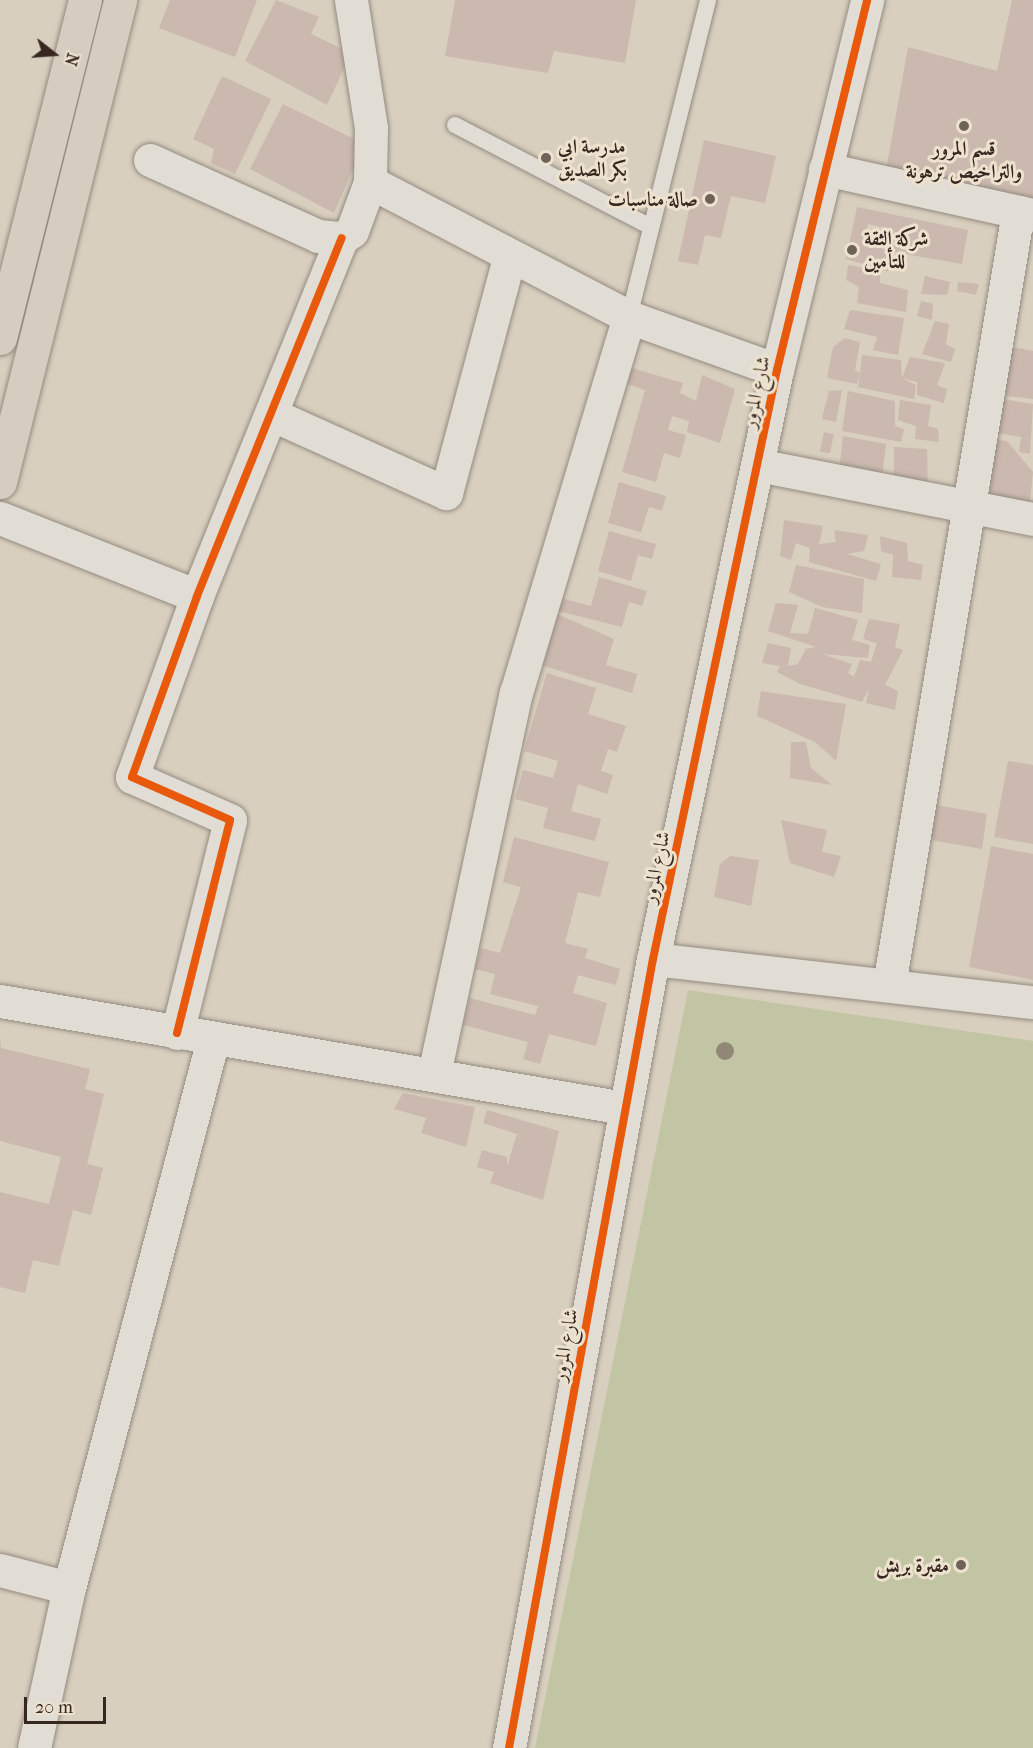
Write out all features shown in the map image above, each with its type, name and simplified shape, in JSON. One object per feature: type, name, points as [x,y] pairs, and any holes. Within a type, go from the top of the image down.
[{"type":"highway","points":[[0,338],[85,0]]},
{"type":"highway","points":[[0,482],[120,0]]},
{"type":"street","points":[[177,1034],[230,820],[132,777],[196,596],[342,238],[352,231],[370,182],[371,128],[351,0]]},
{"type":"street","name":"شارع المرور","points":[[509,1748],[653,958],[777,370],[867,0]]},
{"type":"street","points":[[150,160],[318,236],[342,238]]},
{"type":"street","points":[[825,170],[1026,214],[971,506],[889,985]]},
{"type":"street","points":[[370,182],[509,258],[629,317],[777,370]]},
{"type":"street","points":[[271,414],[446,493],[509,258]]},
{"type":"street","points":[[434,1074],[516,693],[629,317]]},
{"type":"street","points":[[758,465],[1033,519]]},
{"type":"street","points":[[0,518],[196,596]]},
{"type":"street","points":[[653,958],[1033,1002]]},
{"type":"street","points":[[0,1001],[177,1034],[434,1074],[624,1108]]},
{"type":"street","points":[[34,1748],[69,1588],[213,1039]]},
{"type":"street","points":[[0,1570],[69,1588]]},
{"type":"lane","points":[[629,317],[708,0]]},
{"type":"lane","points":[[455,125],[651,227]]},
{"type":"green space","points":[[688,990],[1033,1041],[1033,1748],[535,1748]]},
{"type":"building","points":[[170,0],[257,0],[235,57],[159,28]]},
{"type":"building","points":[[276,0],[319,17],[311,34],[351,53],[327,105],[245,61]]},
{"type":"building","points":[[455,0],[636,0],[625,63],[554,51],[548,73],[445,56]]},
{"type":"building","name":"قسم المرور والتراخيص ترهونة","points":[[1012,0],[1033,0],[1033,212],[884,182],[908,47],[997,71]]},
{"type":"building","points":[[222,76],[271,99],[235,174],[211,163],[214,149],[193,139]]},
{"type":"building","points":[[283,104],[364,144],[334,213],[250,169]]},
{"type":"building","name":"صالة مناسبات","points":[[704,140],[776,156],[765,203],[731,196],[721,238],[705,235],[698,265],[678,261]]},
{"type":"building","points":[[857,207],[968,230],[962,264],[893,252],[888,271],[846,259]],"holes":[[[868,224],[889,229],[884,249],[863,244]]]},
{"type":"building","points":[[848,265],[880,271],[880,283],[908,290],[906,312],[857,303],[859,287],[846,280]]},
{"type":"building","points":[[925,276],[950,282],[947,295],[921,294]]},
{"type":"building","points":[[958,282],[979,284],[976,295],[957,291]]},
{"type":"building","points":[[921,301],[933,304],[932,320],[917,316]]},
{"type":"building","points":[[850,310],[904,318],[898,355],[873,350],[877,337],[844,329]]},
{"type":"building","points":[[935,321],[949,324],[946,344],[955,349],[951,362],[922,354]]},
{"type":"building","points":[[845,338],[860,342],[855,370],[860,373],[857,384],[827,378],[833,347]]},
{"type":"building","points":[[1006,346],[1033,351],[1033,399],[997,395]]},
{"type":"building","points":[[862,355],[901,360],[902,378],[916,385],[914,399],[858,387]]},
{"type":"building","points":[[910,357],[945,363],[937,385],[947,389],[944,403],[917,395],[917,382],[902,378]]},
{"type":"building","points":[[632,368],[683,383],[678,399],[680,393],[696,401],[702,375],[735,389],[720,443],[687,432],[689,421],[672,416],[668,430],[686,435],[680,458],[664,453],[656,482],[622,472],[645,390],[627,384]]},
{"type":"building","points":[[842,390],[836,422],[822,419],[829,391]]},
{"type":"building","points":[[848,391],[895,401],[895,426],[904,429],[901,442],[842,431]]},
{"type":"building","points":[[997,398],[1033,404],[1030,454],[1019,452],[1021,437],[992,432]]},
{"type":"building","points":[[900,400],[931,405],[928,426],[938,429],[939,442],[915,439],[916,426],[898,420]]},
{"type":"building","points":[[824,432],[834,434],[830,453],[820,452]]},
{"type":"building","points":[[843,436],[886,444],[882,478],[839,472]]},
{"type":"building","points":[[986,438],[1007,441],[1033,472],[1029,510],[983,501]]},
{"type":"building","points":[[894,447],[927,449],[928,489],[894,480]]},
{"type":"building","points":[[619,482],[666,496],[662,511],[649,507],[641,532],[608,523]]},
{"type":"building","points":[[784,520],[823,526],[819,544],[836,542],[834,530],[868,535],[864,551],[847,554],[881,564],[876,581],[809,562],[810,548],[796,543],[791,560],[780,556]]},
{"type":"building","points":[[609,531],[656,544],[652,559],[638,555],[631,581],[598,571]]},
{"type":"building","points":[[880,536],[907,543],[908,561],[923,565],[921,580],[892,577],[893,555],[881,551]]},
{"type":"building","points":[[796,565],[864,579],[862,613],[822,607],[789,592]]},
{"type":"building","points":[[599,577],[647,591],[642,606],[629,602],[622,627],[554,610],[557,597],[591,606]]},
{"type":"building","points":[[776,603],[798,605],[790,633],[808,634],[815,608],[858,620],[852,640],[870,645],[868,658],[822,654],[852,664],[848,673],[854,677],[860,660],[871,662],[877,643],[863,639],[869,619],[900,624],[895,647],[903,650],[885,685],[898,691],[895,710],[866,703],[869,689],[862,702],[800,684],[777,672],[780,666],[762,663],[768,643],[791,648],[788,666],[798,664],[806,649],[816,647],[768,631]]},
{"type":"building","points":[[557,614],[614,639],[606,665],[637,674],[632,693],[541,665]]},
{"type":"building","points":[[547,673],[596,688],[588,714],[626,726],[617,752],[608,749],[601,771],[613,775],[607,794],[578,784],[571,811],[601,819],[595,841],[543,828],[548,808],[515,799],[523,770],[553,778],[558,761],[524,751]]},
{"type":"building","points":[[761,691],[846,704],[836,761],[815,742],[757,716]]},
{"type":"building","points":[[791,742],[806,742],[811,768],[832,785],[790,778]]},
{"type":"building","points":[[1008,761],[1033,765],[1033,844],[994,837]]},
{"type":"building","points":[[936,805],[987,814],[982,849],[931,840]]},
{"type":"building","points":[[781,820],[827,830],[822,852],[841,856],[834,877],[790,863]]},
{"type":"building","points":[[514,837],[609,862],[600,897],[578,892],[565,943],[588,949],[585,958],[620,969],[616,985],[578,975],[573,993],[607,1003],[596,1046],[549,1034],[540,1064],[523,1059],[528,1042],[463,1025],[470,998],[535,1015],[538,1006],[490,994],[495,974],[475,969],[481,948],[500,953],[521,887],[503,882]]},
{"type":"building","points":[[991,846],[1033,854],[1033,980],[969,967]]},
{"type":"building","points":[[730,856],[759,860],[751,906],[714,897],[720,864]]},
{"type":"building","points":[[0,1037],[1,1048],[90,1069],[85,1089],[104,1094],[87,1164],[103,1168],[91,1215],[73,1210],[59,1266],[33,1260],[25,1293],[0,1287],[0,1192],[49,1204],[61,1157],[0,1141]]},
{"type":"building","points":[[403,1093],[475,1107],[466,1147],[421,1133],[426,1118],[394,1109]]},
{"type":"building","points":[[487,1110],[559,1131],[543,1200],[490,1183],[494,1172],[477,1167],[482,1150],[507,1157],[507,1166],[517,1134],[483,1123]]},
{"type":"cycle path","points":[[509,1748],[653,959],[777,370],[867,0]]},
{"type":"cycle path","points":[[177,1033],[230,820],[132,777],[197,596],[342,238]]},
{"type":"place","name":"قسم المرور والتراخيص ترهونة","points":[[964,126]]},
{"type":"place","name":"مدرسة ابي بكر الصديق","points":[[546,158]]},
{"type":"place","name":"صالة مناسبات","points":[[710,199]]},
{"type":"place","name":"شركة الثقة للتأمين","points":[[852,250]]},
{"type":"place","name":"مقبرة بريش","points":[[961,1565]]}]
